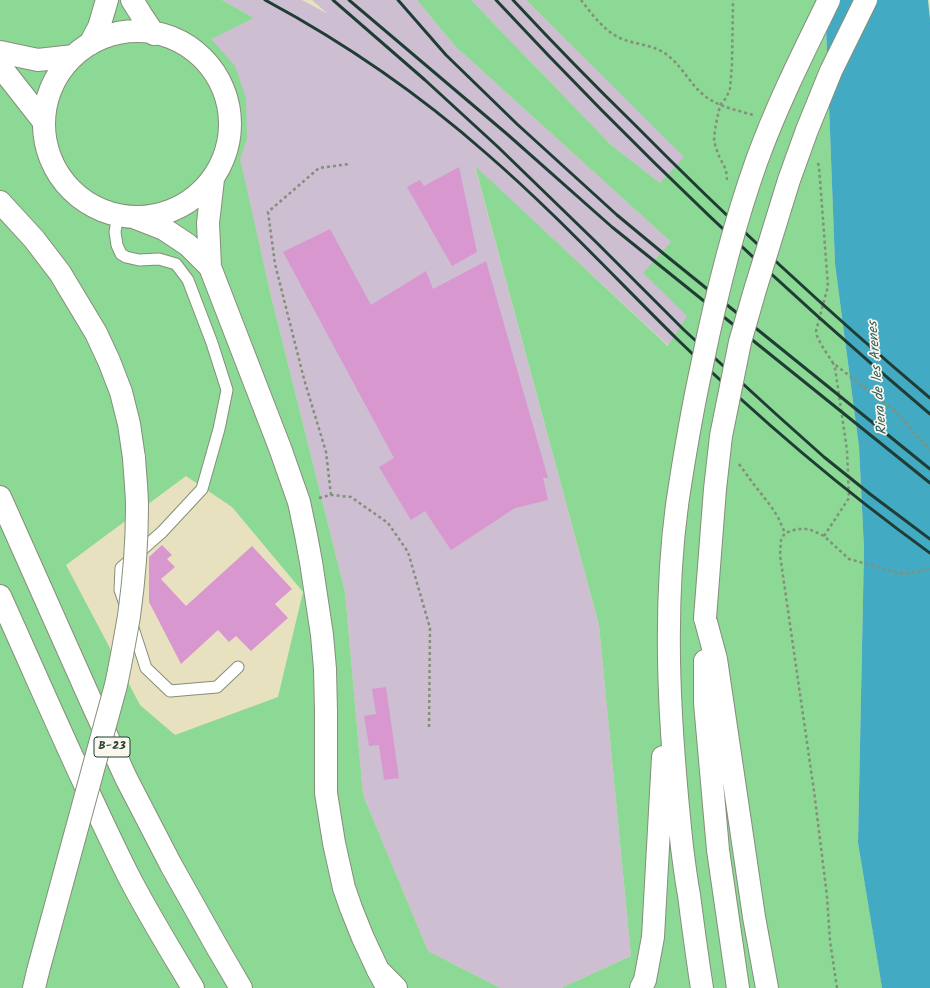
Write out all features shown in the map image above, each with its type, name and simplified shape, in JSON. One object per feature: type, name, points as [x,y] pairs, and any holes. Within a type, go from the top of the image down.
[{"type":"main road","points":[[107,0],[100,27],[82,50],[62,70],[52,86],[46,103],[44,122],[46,143],[53,163],[64,182],[79,197],[98,208],[164,229],[188,245],[210,267]]},
{"type":"main road","points":[[132,0],[154,34]]},
{"type":"main road","points":[[641,988],[645,980],[653,937],[668,717],[670,668],[670,584],[674,526],[683,460],[711,320],[740,212],[757,160],[781,101],[829,0]]},
{"type":"main road","points":[[738,988],[718,850],[714,704],[705,618],[715,490],[721,436],[740,342],[754,290],[789,180],[831,71],[866,0]]},
{"type":"main road","points":[[0,52],[38,60],[82,50],[109,36],[130,33],[154,34],[171,38],[190,47],[206,61],[219,78],[227,98],[230,119],[229,140],[223,160],[207,187],[181,206],[146,217],[126,216]]},
{"type":"main road","points":[[0,66],[44,122]]},
{"type":"main road","points":[[213,179],[208,223],[210,267],[280,448],[299,502],[306,534],[317,598],[325,670],[326,793],[332,836],[341,876],[351,908],[363,938],[383,979],[396,988]]},
{"type":"main road","points":[[0,202],[34,239],[60,273],[96,333],[109,361],[121,392],[129,424],[134,458],[137,505],[136,540],[129,616],[116,685],[36,980]]},
{"type":"main road","name":"B-23","points":[[0,497],[126,778],[171,865],[216,947],[241,988]]},
{"type":"main road","points":[[0,596],[76,768],[129,876],[193,988]]},
{"type":"main road","points":[[714,704],[739,819],[754,917],[767,988]]},
{"type":"main road","points":[[668,717],[682,848],[702,988]]},
{"type":"lane","points":[[126,216],[115,232],[117,245],[121,254],[126,258],[139,260],[159,259],[176,264],[188,280],[212,343],[227,390],[219,429],[202,489],[162,532],[121,568],[120,590],[146,668],[170,691],[217,687],[238,667]]},
{"type":"path","points":[[582,0],[596,19],[608,31],[620,38],[660,51],[675,61],[694,85],[706,96],[720,105],[756,116]]},
{"type":"path","points":[[720,105],[726,98],[730,89],[733,0]]},
{"type":"path","points":[[817,161],[819,167],[828,286],[816,331],[822,346],[835,368],[847,450],[849,498],[824,536]]},
{"type":"path","points":[[349,164],[319,168],[268,212],[275,264],[304,379],[326,452],[331,495],[351,497],[388,523],[408,552],[430,628],[429,730]]},
{"type":"path","points":[[833,363],[896,412],[930,450]]},
{"type":"path","points":[[837,988],[830,941],[827,896],[815,799],[780,555],[781,540],[785,533],[797,529],[809,529],[824,536],[849,559],[903,574],[930,569]]},
{"type":"shaded area","points":[[222,0],[302,0],[328,14],[312,0],[417,0],[455,46],[671,242],[687,316],[669,346],[475,167],[599,625],[631,956],[561,988],[500,988],[428,951],[363,795],[345,592],[270,292],[239,159],[247,139],[211,38],[254,18]]},
{"type":"shaded area","points":[[471,0],[526,0],[685,157],[660,183],[611,145]]},
{"type":"green space","points":[[0,0],[222,0],[254,18],[211,39],[235,66],[246,98],[247,139],[240,159],[270,292],[345,592],[363,795],[428,951],[500,988],[0,988]],"holes":[[[186,476],[232,507],[303,592],[278,697],[175,735],[140,705],[66,565]]]},
{"type":"green space","points":[[417,0],[471,0],[611,145],[660,183],[684,157],[526,0],[825,0],[835,264],[859,447],[864,549],[858,843],[882,988],[561,988],[631,956],[599,625],[475,166],[668,346],[687,316],[643,273],[671,242],[455,46]]},
{"type":"water","name":"Riera de les Arenes","points":[[825,0],[928,0],[930,19],[930,988],[882,988],[858,843],[864,549],[859,447],[835,264]]},
{"type":"building","points":[[459,167],[477,252],[452,266],[407,187],[420,180],[424,186]]},
{"type":"building","points":[[330,229],[371,305],[426,271],[433,289],[486,261],[548,478],[543,478],[548,500],[515,508],[451,550],[425,511],[411,520],[379,467],[394,458],[283,252]]},
{"type":"building","points":[[162,545],[172,555],[167,559],[175,567],[161,579],[186,606],[252,546],[292,589],[275,604],[288,618],[251,651],[236,636],[229,642],[218,630],[181,664],[149,602],[149,557]]},
{"type":"building","points":[[386,687],[399,778],[384,780],[379,745],[369,746],[364,716],[376,714],[372,689]]},
{"type":"railway","points":[[265,0],[352,52],[408,90],[461,132],[512,176],[737,396],[831,477],[930,553]]},
{"type":"railway","points":[[333,0],[425,80],[498,147],[684,330],[777,415],[824,457],[930,539]]},
{"type":"railway","points":[[349,0],[507,134],[612,227],[930,483]]},
{"type":"railway","points":[[398,0],[446,55],[517,124],[617,215],[930,469]]},
{"type":"railway","points":[[496,0],[600,108],[761,265],[930,414]]},
{"type":"railway","points":[[513,0],[602,93],[742,229],[816,298],[930,398]]}]
